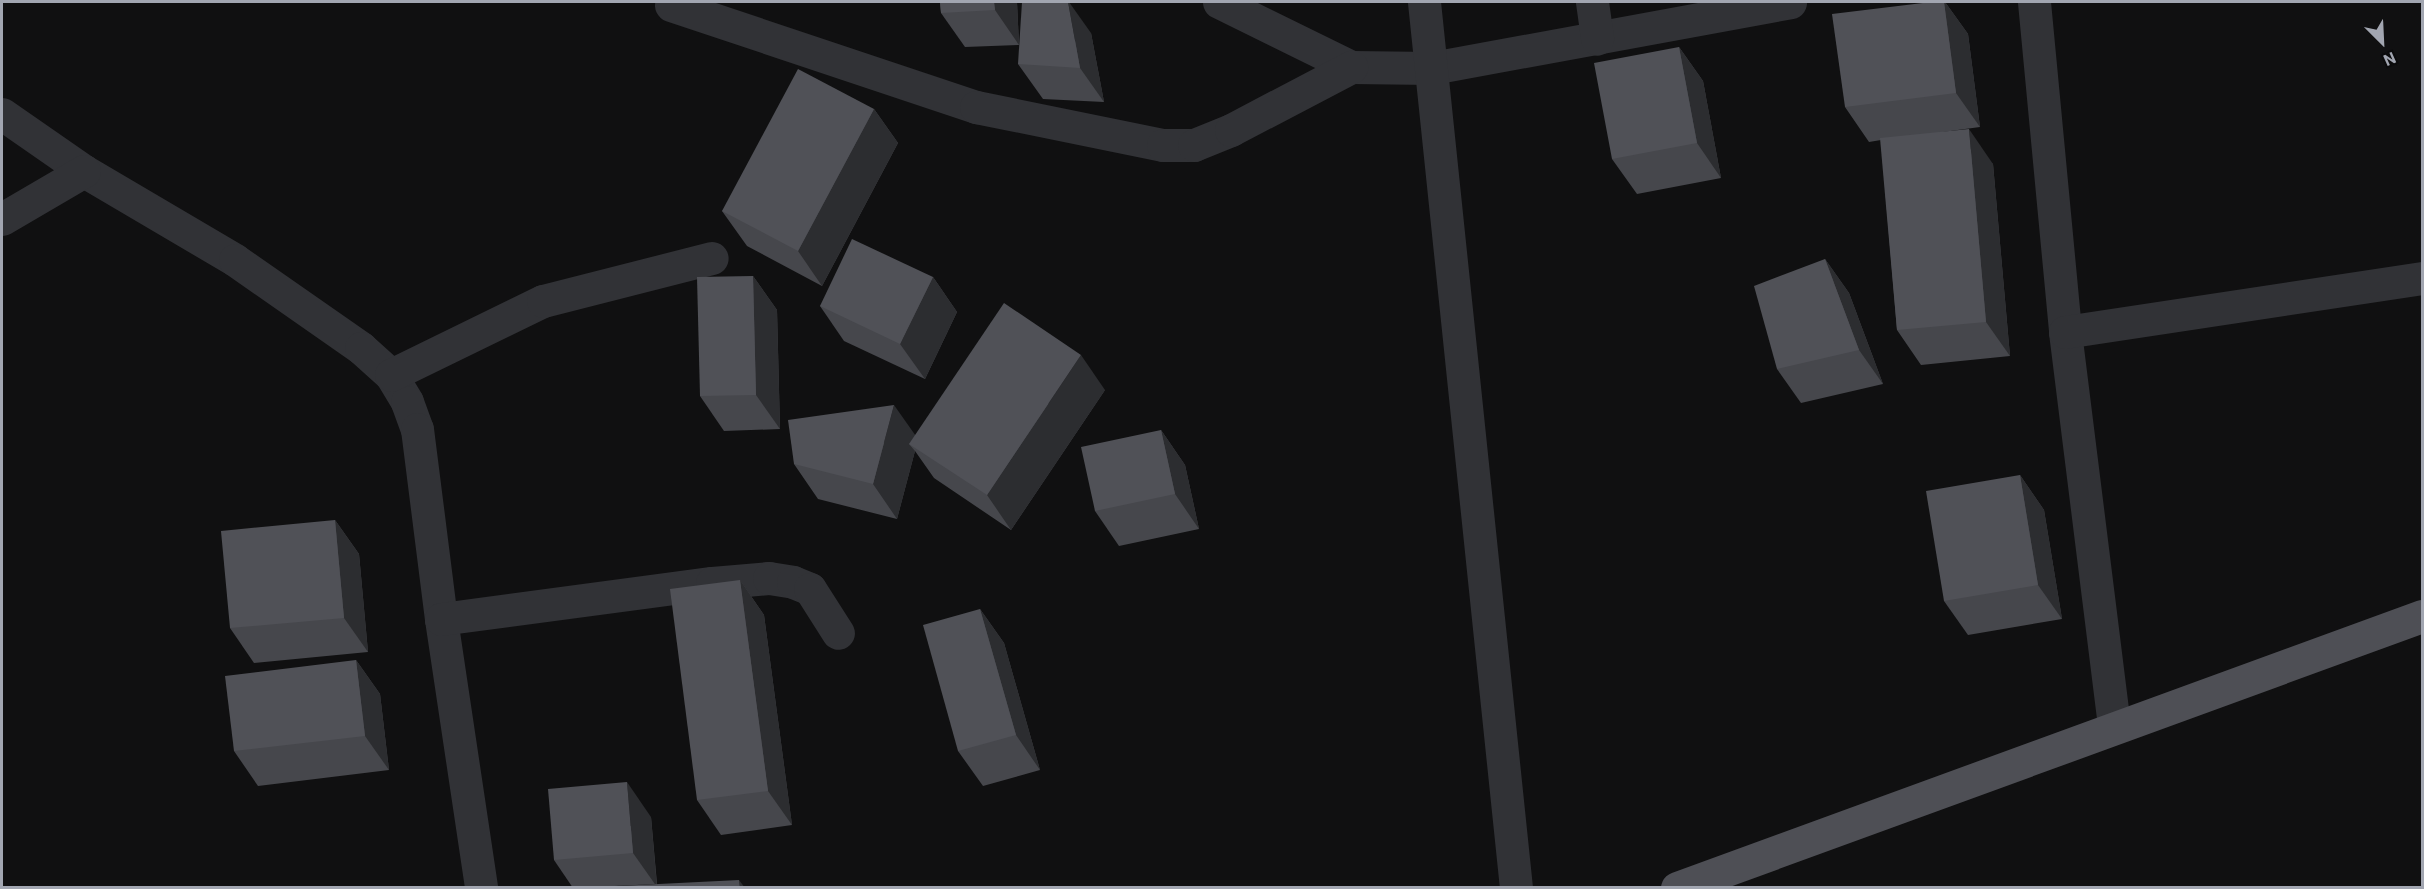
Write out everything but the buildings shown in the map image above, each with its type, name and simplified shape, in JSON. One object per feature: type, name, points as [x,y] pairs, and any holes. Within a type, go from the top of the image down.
[{"type":"main road","points":[[1697,885],[2114,726],[2418,625]]},
{"type":"street","points":[[1219,2],[1351,67],[1432,68],[1790,2]]},
{"type":"street","points":[[1425,2],[1516,888]]},
{"type":"street","points":[[1592,2],[1597,39]]},
{"type":"street","points":[[2034,2],[2065,332],[2114,726]]},
{"type":"street","points":[[671,5],[976,107],[1163,145],[1194,145],[1230,130],[1351,67]]},
{"type":"street","points":[[2,114],[84,171],[235,260],[361,348],[391,375],[407,402],[417,429],[441,619],[481,888]]},
{"type":"street","points":[[2,219],[84,171]]},
{"type":"street","points":[[391,375],[543,301],[712,258]]},
{"type":"street","points":[[2065,332],[2422,278]]},
{"type":"street","points":[[441,619],[712,583],[769,578],[793,582],[810,589],[838,633]]}]
